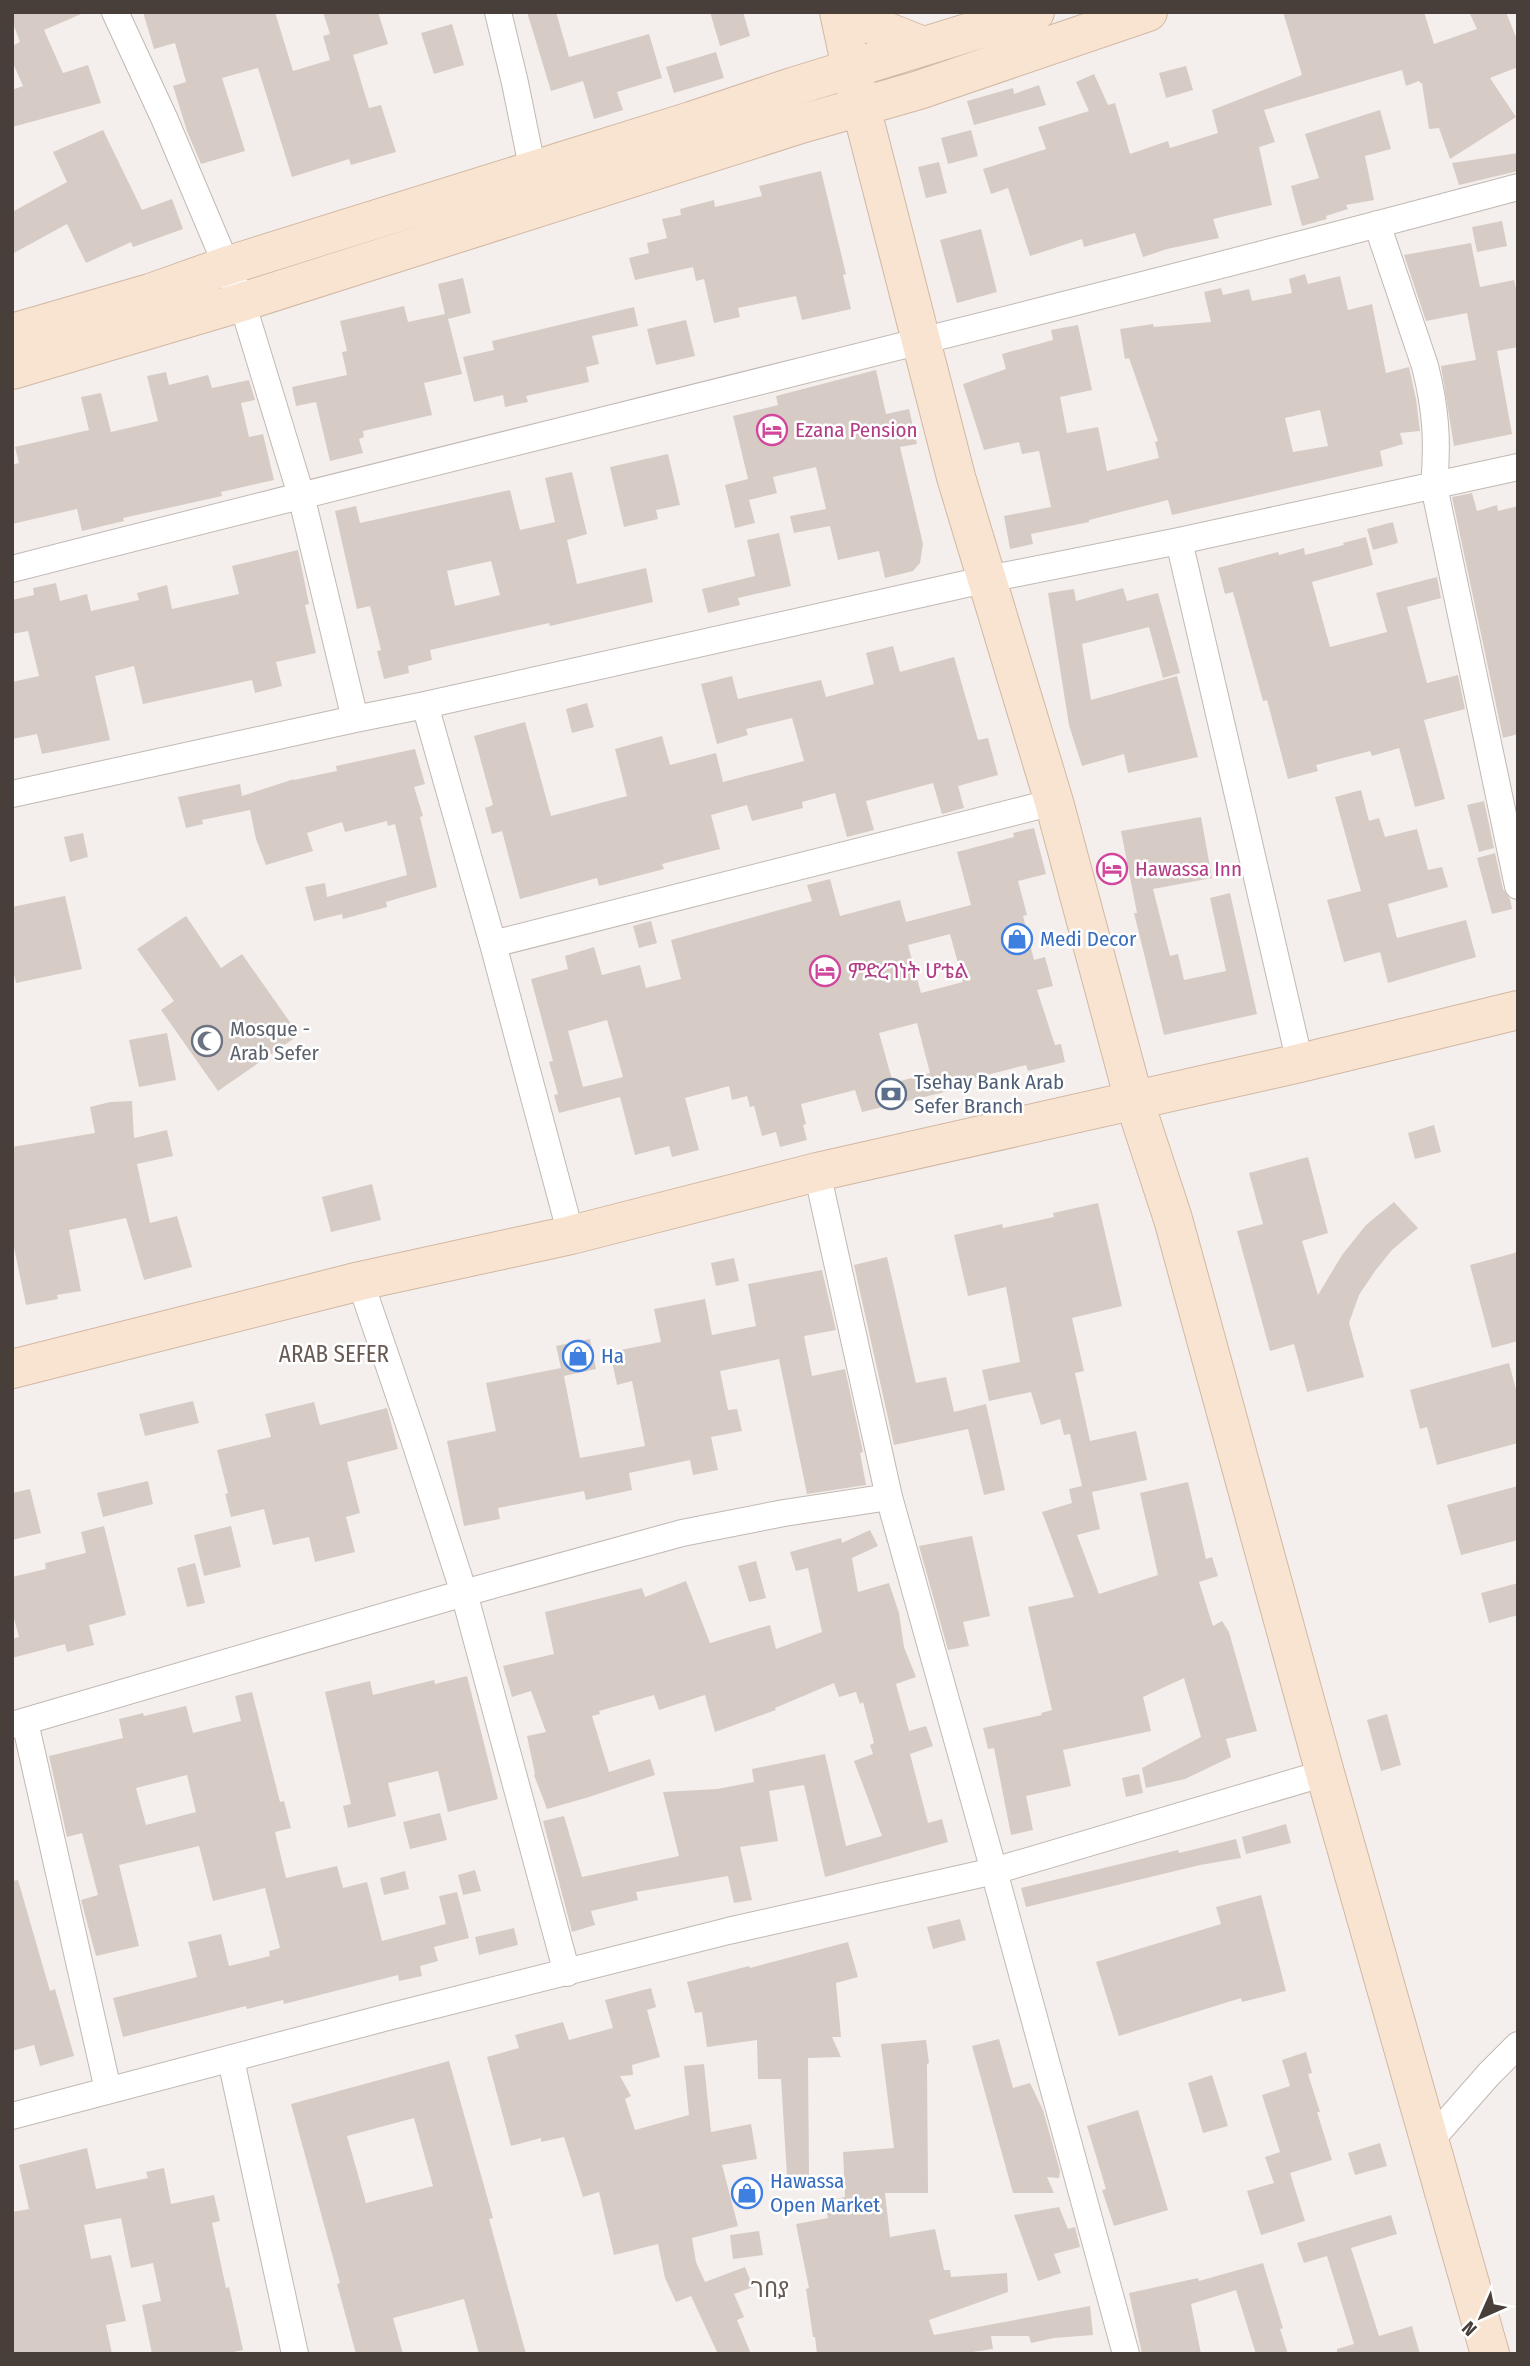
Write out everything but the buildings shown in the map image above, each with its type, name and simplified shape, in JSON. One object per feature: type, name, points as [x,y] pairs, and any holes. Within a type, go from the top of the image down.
[{"type":"street","points":[[115,12],[242,302],[301,495],[355,719]]},
{"type":"street","points":[[498,12],[515,83],[531,171],[542,208]]},
{"type":"street","points":[[12,333],[150,293],[226,266],[1035,12]]},
{"type":"street","points":[[12,370],[242,302],[801,124],[919,90],[1148,12]]},
{"type":"street","points":[[792,87],[828,48],[845,15]]},
{"type":"street","points":[[845,15],[923,46]]},
{"type":"street","points":[[845,15],[851,68],[957,477],[1054,802],[1133,1100],[1173,1219],[1325,1773],[1490,2354]]},
{"type":"street","points":[[876,161],[891,126],[919,90]]},
{"type":"street","points":[[801,124],[876,161]]},
{"type":"street","points":[[12,569],[922,341],[1518,187]]},
{"type":"street","points":[[1377,224],[1431,389],[1437,450],[1434,486],[1518,886]]},
{"type":"street","points":[[12,794],[988,579],[1179,541],[1518,467]]},
{"type":"street","points":[[1179,541],[1300,1063]]},
{"type":"street","points":[[425,705],[494,944],[571,1235]]},
{"type":"street","points":[[494,944],[1054,802]]},
{"type":"street","points":[[12,1369],[360,1281],[571,1235],[817,1172],[1300,1063],[1518,1010]]},
{"type":"street","points":[[817,1172],[889,1497],[995,1871],[1126,2354]]},
{"type":"street","points":[[360,1281],[464,1593],[567,1973]]},
{"type":"street","points":[[108,2091],[19,1724],[464,1593],[682,1533],[784,1513],[889,1497]]},
{"type":"street","points":[[12,2116],[728,1931],[995,1871],[1325,1773]]},
{"type":"street","points":[[1431,2140],[1518,2045]]},
{"type":"street","points":[[231,2060],[295,2354]]},
{"type":"place","name":"Ezana Pension","points":[[772,430]]},
{"type":"place","name":"Hawassa Inn","points":[[1112,869]]},
{"type":"place","name":"Medi Decor","points":[[1017,939]]},
{"type":"place","name":"ምድረገነት ሆቴል","points":[[825,971]]},
{"type":"place","name":"Mosque - Arab Sefer","points":[[207,1041]]},
{"type":"place","name":"Tsehay Bank Arab Sefer Branch","points":[[891,1094]]},
{"type":"place","name":"Ha","points":[[578,1356]]},
{"type":"place","name":"Hawassa Open Market","points":[[747,2193]]},
{"type":"district","name":"ARAB SEFER","points":[[334,1354]]},
{"type":"district","name":"ገበያ","points":[[770,2289]]}]
